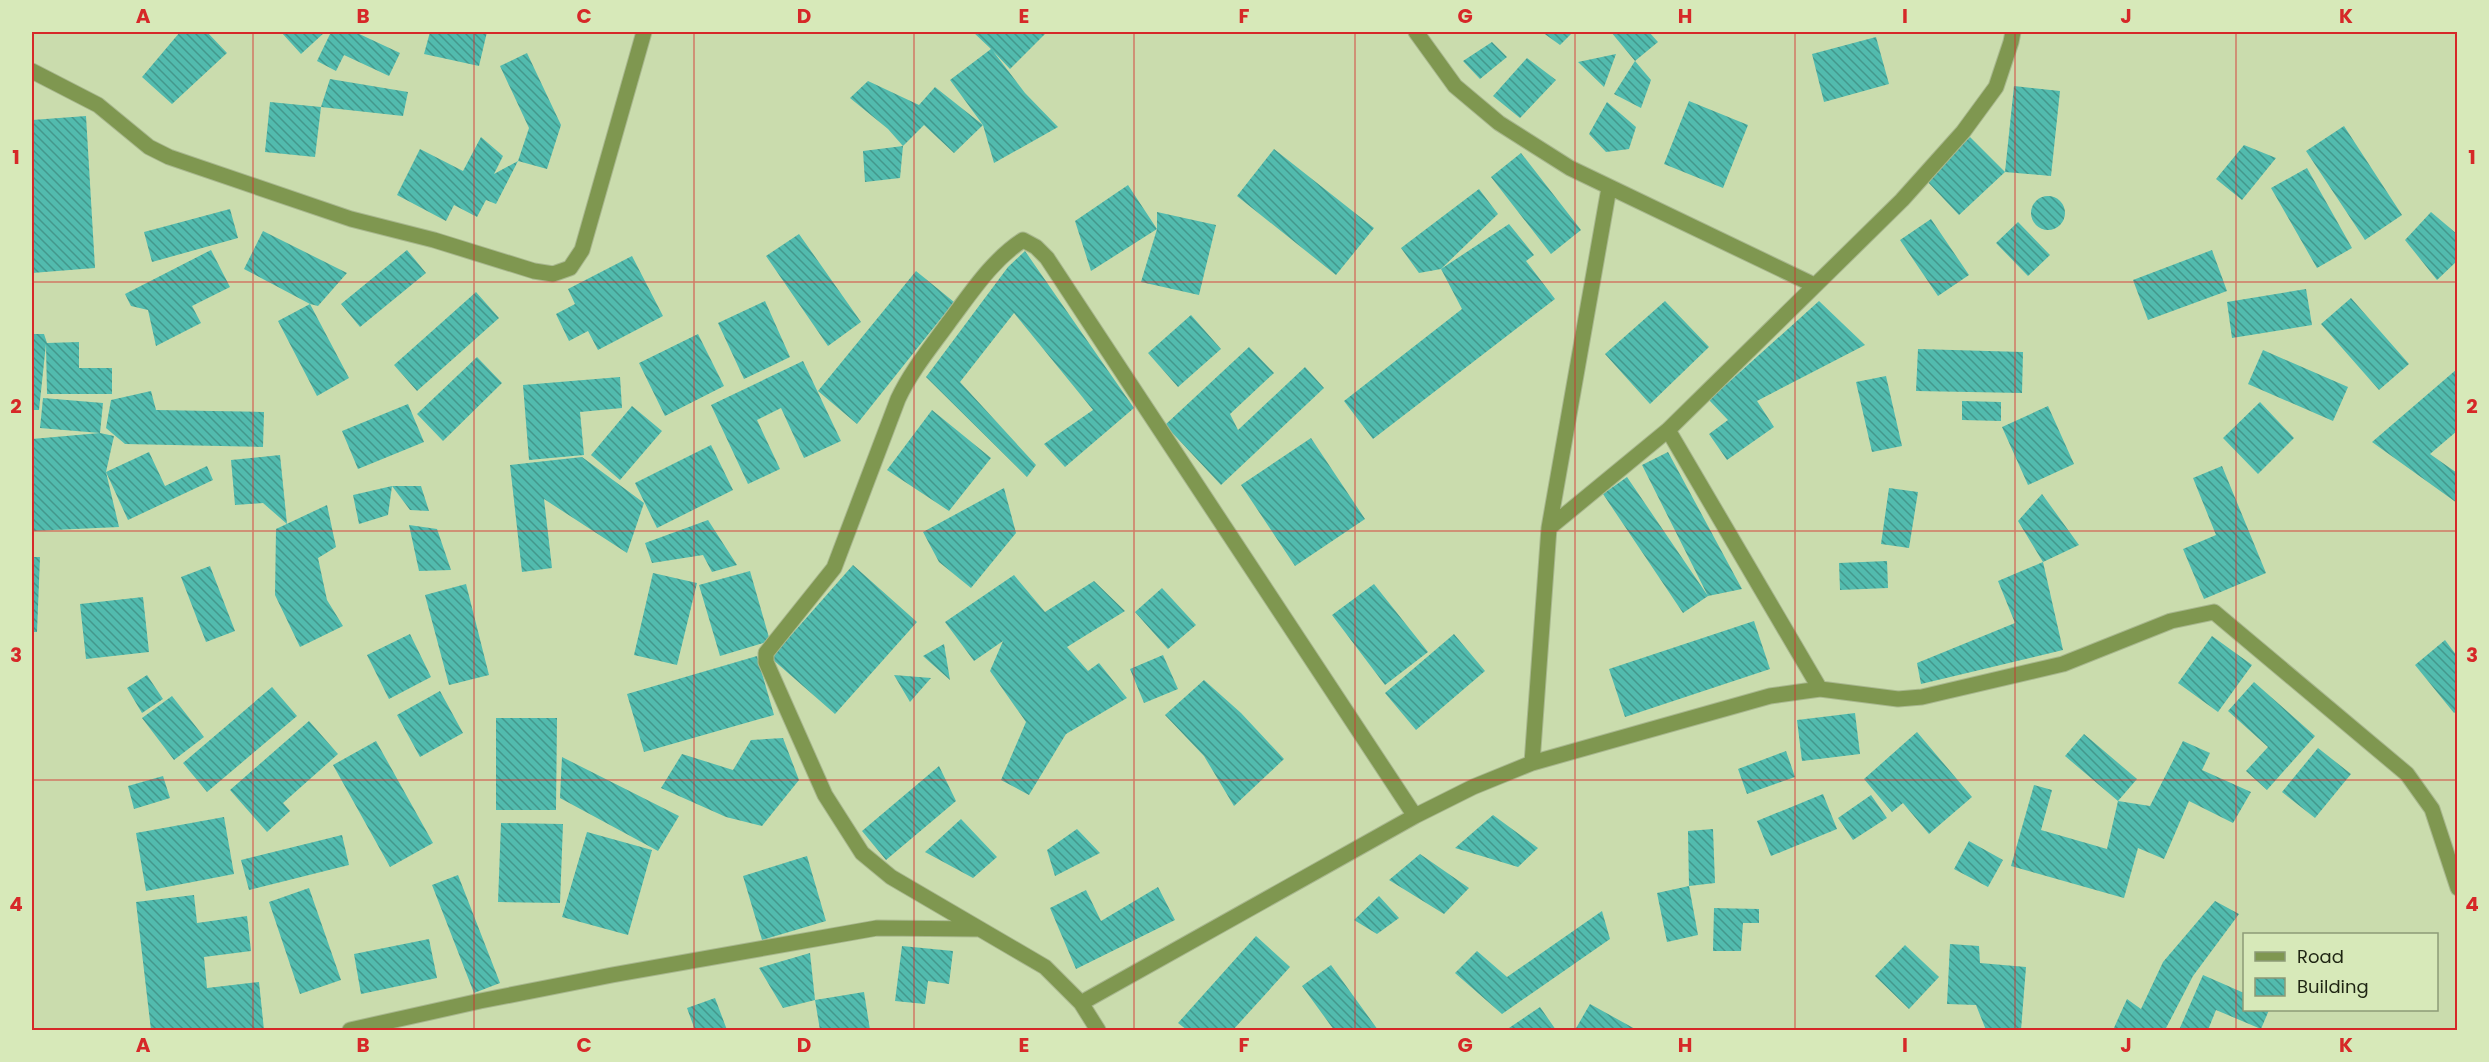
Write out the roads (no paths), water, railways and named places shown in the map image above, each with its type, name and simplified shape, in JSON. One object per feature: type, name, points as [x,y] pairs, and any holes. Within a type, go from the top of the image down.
[{"type":"street","points":[[32,70],[99,105],[149,147],[169,157],[351,219],[434,240],[534,271],[553,274],[570,268],[582,250],[644,32]]},
{"type":"street","points":[[1416,32],[1455,86],[1499,123],[1570,168],[1814,285]]},
{"type":"street","points":[[1549,528],[1668,430],[1902,200],[1963,132],[1996,87],[2012,42],[2013,32]]},
{"type":"street","points":[[1532,763],[1549,528],[1609,188]]},
{"type":"street","points":[[1098,1030],[1082,1003],[1045,967],[891,877],[862,853],[825,795],[766,662],[766,653],[834,568],[908,378],[977,285],[1008,249],[1023,240],[1036,247],[1047,258],[1415,816]]},
{"type":"street","points":[[1668,430],[1820,689]]},
{"type":"street","points":[[1082,1003],[1415,816],[1473,787],[1532,763],[1770,696],[1820,689],[1898,699],[1922,697],[2063,664],[2171,621],[2214,612],[2407,774],[2432,809],[2456,880]]},
{"type":"street","points":[[350,1030],[612,975],[877,928],[982,929]]}]
